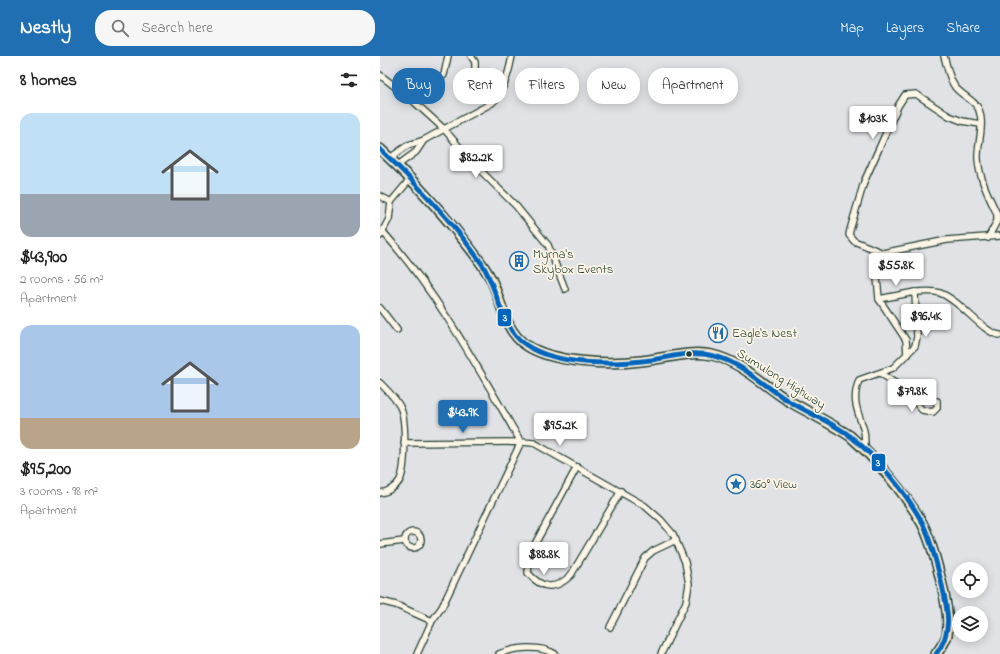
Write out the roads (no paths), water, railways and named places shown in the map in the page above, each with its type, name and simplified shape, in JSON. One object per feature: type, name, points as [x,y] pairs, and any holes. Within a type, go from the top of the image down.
[{"type":"main road","name":"Sumulong Highway","points":[[380,148],[411,178],[444,215],[482,264],[491,279],[510,328],[519,340],[527,346],[556,356],[596,361],[640,362],[691,354],[717,356],[742,369],[789,400],[850,436],[866,451],[912,509],[921,522],[928,538],[947,605],[947,635],[936,654]]},
{"type":"street","points":[[445,70],[448,56]]},
{"type":"street","points":[[472,56],[475,62],[475,68]]},
{"type":"street","points":[[390,158],[408,145],[424,140],[492,104],[499,96],[504,86],[512,56]]},
{"type":"street","points":[[944,56],[954,86],[979,110],[980,124],[978,159],[997,214],[997,221],[988,238]]},
{"type":"street","points":[[380,75],[392,84]]},
{"type":"street","points":[[980,124],[962,121],[949,116],[916,94],[905,95],[867,175],[849,235],[854,241],[883,253],[947,240],[1000,236]]},
{"type":"street","points":[[416,104],[444,129],[475,165],[516,206],[548,245],[565,289]]},
{"type":"street","points":[[398,165],[416,152],[424,140]]},
{"type":"street","points":[[411,178],[391,202],[389,219],[382,235],[405,256],[430,291],[521,442]]},
{"type":"street","points":[[380,196],[391,202]]},
{"type":"street","points":[[883,253],[878,260],[876,267],[879,299],[906,340],[907,355]]},
{"type":"street","points":[[879,299],[915,292],[940,293],[952,300],[990,332],[1000,335]]},
{"type":"street","points":[[866,451],[864,432],[855,406],[855,391],[858,380],[893,368],[915,346],[917,338],[915,292]]},
{"type":"street","points":[[380,308],[397,330]]},
{"type":"street","points":[[880,373],[904,389],[922,410],[933,412],[937,408],[937,401]]},
{"type":"street","points":[[380,383],[394,397],[401,408],[404,421],[404,443],[399,480],[390,490],[380,493]]},
{"type":"street","points":[[417,654],[432,621],[442,607],[521,442]]},
{"type":"street","points":[[404,443],[534,443],[621,491],[652,511],[668,528],[676,540],[687,569],[688,593],[661,654]]},
{"type":"street","points":[[577,467],[530,552],[528,573],[536,582],[546,586],[555,586],[564,582],[571,576],[621,491]]},
{"type":"street","points":[[610,627],[645,558],[653,551],[676,540]]},
{"type":"street","points":[[380,544],[404,541]]},
{"type":"street","points":[[380,601],[396,605],[432,621]]},
{"type":"street","points":[[499,654],[526,648],[555,654]]},
{"type":"place","name":"Myrna's Skybox Events","points":[[519,261]]},
{"type":"place","name":"Eagle's Nest","points":[[718,333]]},
{"type":"place","name":"360° View","points":[[736,484]]}]
